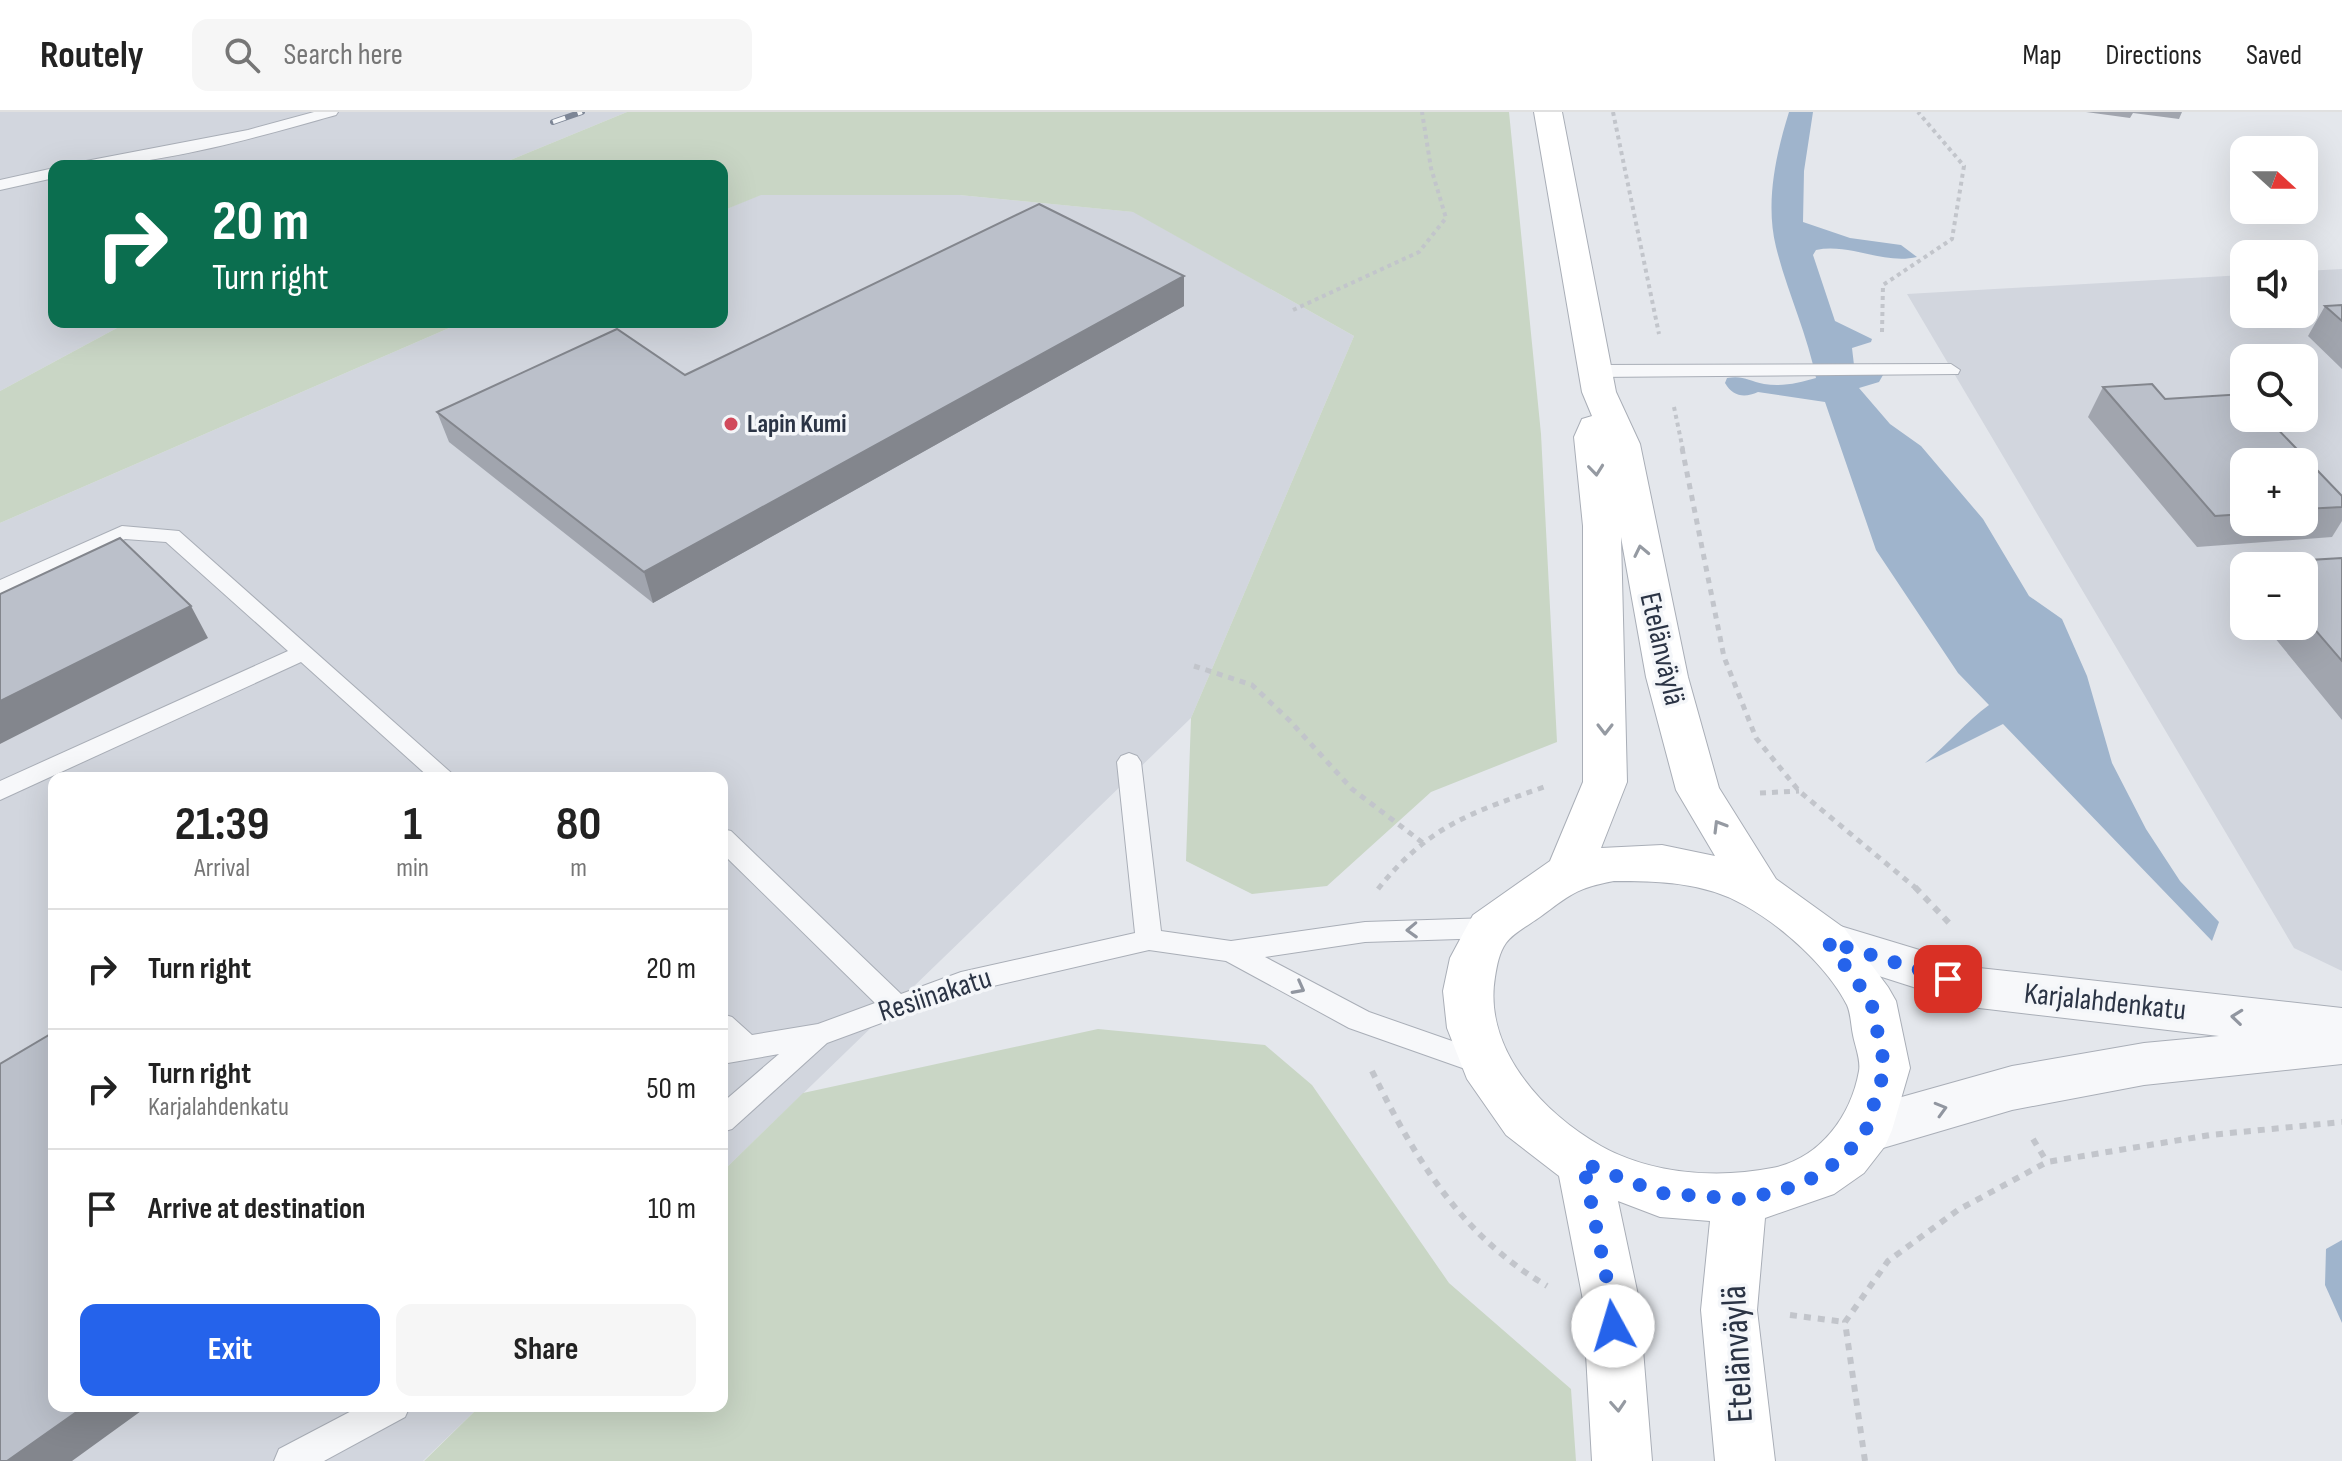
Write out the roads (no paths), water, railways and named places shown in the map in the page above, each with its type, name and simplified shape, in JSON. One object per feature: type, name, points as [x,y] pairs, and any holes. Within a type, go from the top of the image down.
[{"type":"main road","name":"Etelänväylä","points":[[1548,112],[1597,381],[1622,444],[1667,677],[1698,790],[1760,892]]},
{"type":"main road","name":"Etelänväylä","points":[[1568,872],[1605,782],[1602,526],[1592,437],[1597,381]]},
{"type":"main road","points":[[1614,863],[1662,863],[1712,873],[1760,892],[1827,941],[1871,1001],[1885,1068],[1866,1130],[1845,1156],[1815,1177],[1781,1191],[1740,1199],[1660,1193],[1583,1163],[1524,1119],[1485,1064],[1472,1028],[1468,991],[1474,958],[1490,928],[1568,872],[1614,863]]},
{"type":"main road","points":[[1583,1163],[1611,1300],[1622,1461]]},
{"type":"main road","name":"Etelänväylä","points":[[1740,1199],[1729,1310],[1745,1461]]},
{"type":"street","name":"Karjalahdenkatu","points":[[1827,941],[1979,988],[2342,1029]]},
{"type":"street","name":"Karjalahdenkatu","points":[[1866,1130],[2012,1088],[2115,1070],[2342,1045]]},
{"type":"lane","points":[[117,160],[250,134],[331,112]]},
{"type":"lane","points":[[0,185],[48,174]]},
{"type":"lane","points":[[1597,381],[1667,371],[1951,370]]},
{"type":"lane","points":[[0,588],[122,532],[172,536],[438,772]]},
{"type":"lane","points":[[0,791],[304,652]]},
{"type":"lane","points":[[1129,762],[1149,940]]},
{"type":"lane","points":[[728,844],[897,1007]]},
{"type":"lane","name":"Resiinakatu","points":[[734,1050],[819,1035],[961,983],[1149,940],[1231,951],[1365,932],[1490,928]]},
{"type":"lane","name":"Resiinakatu","points":[[1231,951],[1359,1020],[1485,1064]]},
{"type":"lane","points":[[728,1115],[819,1035]]},
{"type":"lane","points":[[291,1461],[383,1412]]},
{"type":"water","points":[[1789,112],[1813,112],[1804,171],[1803,222],[1850,238],[1901,245],[1917,257],[1892,258],[1841,249],[1816,250],[1813,255],[1835,321],[1872,339],[1852,348],[1854,365],[1883,375],[1879,382],[1859,388],[1890,424],[1921,446],[1983,519],[2029,596],[2062,619],[2087,676],[2112,763],[2146,829],[2180,881],[2219,922],[2212,941],[2003,724],[1925,763],[1989,705],[1958,673],[1876,550],[1825,402],[1758,392],[1740,395],[1725,383],[1727,378],[1733,377],[1777,385],[1816,378],[1773,230],[1774,178]]},
{"type":"water","points":[[2342,1240],[2342,1323],[2325,1285],[2326,1249]]},
{"type":"railway","points":[[553,122],[582,112]]},
{"type":"place","name":"Lapin Kumi","points":[[731,424]]}]
